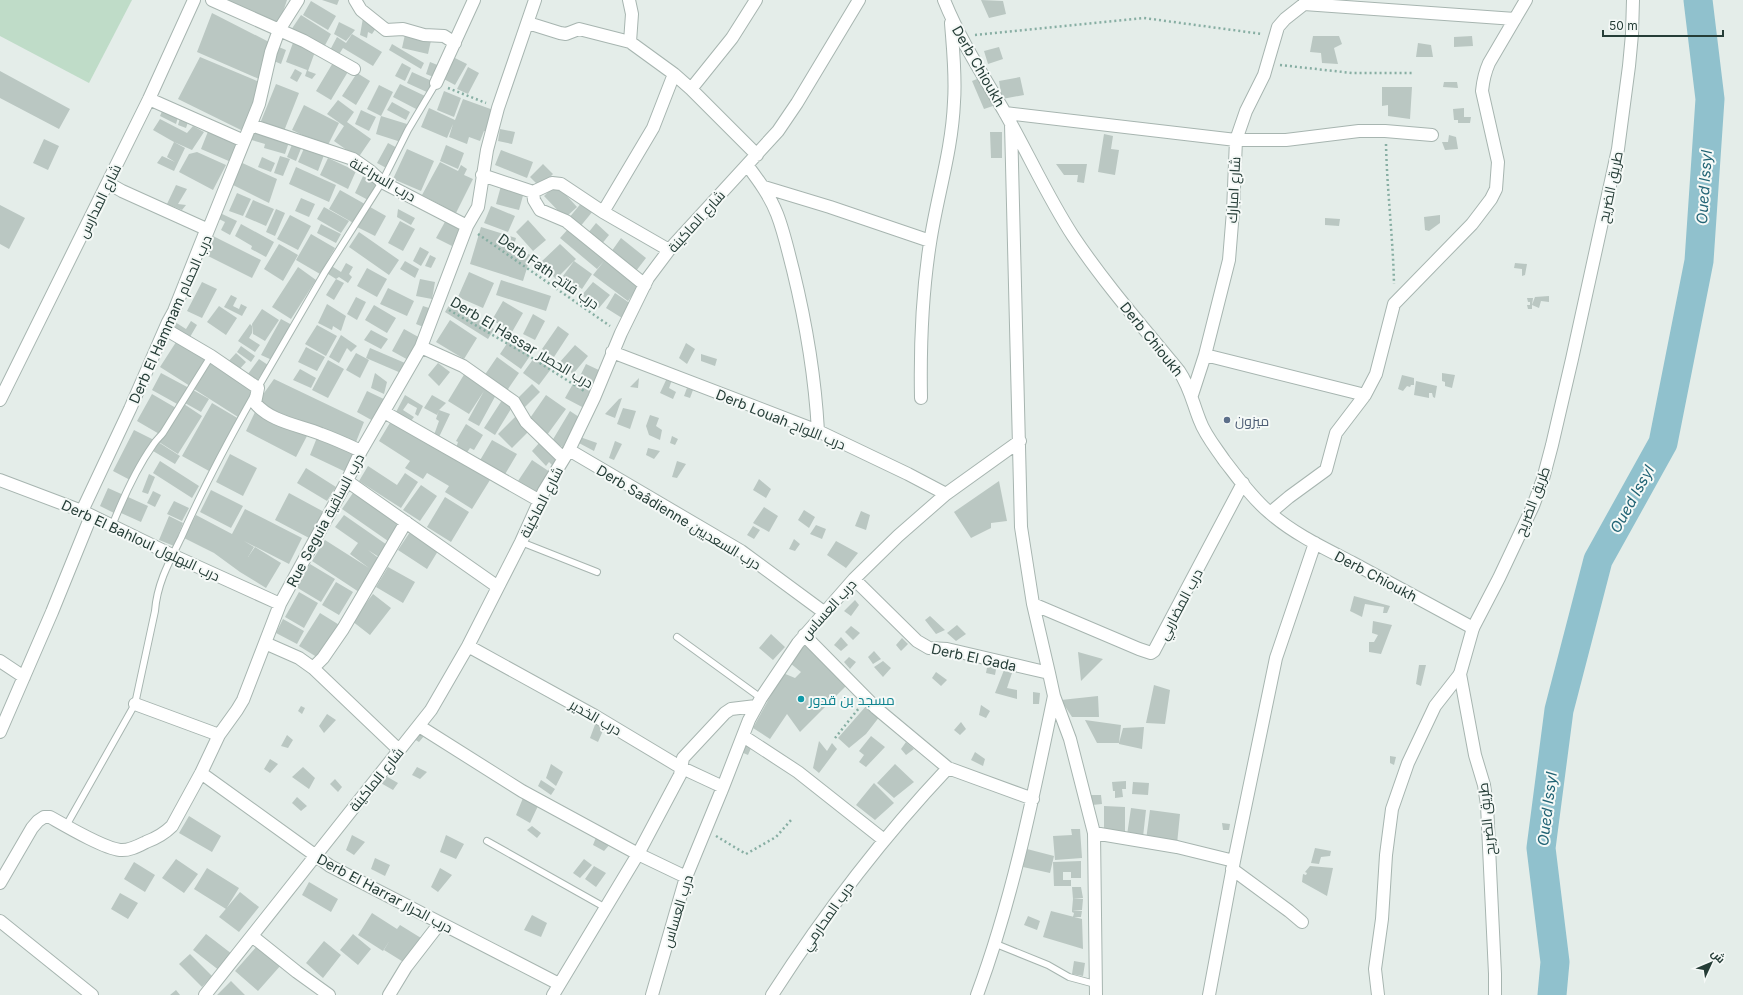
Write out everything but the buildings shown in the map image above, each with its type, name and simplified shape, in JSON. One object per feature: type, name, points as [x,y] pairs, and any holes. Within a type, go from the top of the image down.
[{"type":"street","name":"شارع المدارس","points":[[0,400],[149,99],[194,0]]},
{"type":"street","points":[[212,0],[304,41],[354,69]]},
{"type":"street","name":"Derb El Hammam درب الحمام","points":[[0,732],[24,677],[87,513],[130,409],[205,233],[207,233],[251,125],[259,104],[271,52],[279,30],[298,0]]},
{"type":"street","points":[[355,0],[361,10],[386,30],[403,29],[428,36],[444,36],[455,43]]},
{"type":"street","points":[[436,83],[474,0]]},
{"type":"street","name":"Rue Seguia درب الساقية","points":[[0,883],[32,828],[44,817],[50,817],[107,846],[120,850],[128,850],[140,845],[165,833],[172,826],[201,773],[219,735],[238,710],[243,700],[280,604],[347,481],[361,451],[421,347],[439,304],[467,226],[478,206],[487,150],[498,108],[528,23],[534,0]]},
{"type":"street","points":[[629,0],[632,14],[630,42]]},
{"type":"street","points":[[691,89],[732,38],[756,0]]},
{"type":"street","name":"شارع الماكينة","points":[[205,995],[431,710],[468,646],[521,542],[551,478],[566,454],[594,398],[620,333],[648,278],[669,250],[778,131],[797,103],[859,0]]},
{"type":"street","name":"Derb Chioukh","points":[[944,0],[951,18],[1005,113],[1043,185],[1073,236],[1130,312],[1179,371],[1192,395],[1200,423],[1224,459],[1243,483],[1270,514],[1315,543],[1473,628]]},
{"type":"street","points":[[1270,514],[1289,497],[1326,470],[1336,433],[1364,395],[1376,374],[1394,304],[1472,224],[1491,199],[1496,189],[1498,162],[1482,91],[1483,82],[1489,63],[1526,0]]},
{"type":"street","name":"طريق الضريح","points":[[1495,995],[1487,805],[1484,785],[1475,755],[1460,674],[1473,628],[1499,578],[1533,506],[1543,478],[1552,444],[1618,149],[1629,66],[1632,34],[1632,0]]},
{"type":"street","points":[[1305,2],[1515,19]]},
{"type":"street","name":"شارع امبارك","points":[[1192,395],[1205,355],[1229,260],[1236,140],[1246,111],[1262,80],[1268,64],[1275,35],[1285,19],[1305,2]]},
{"type":"street","points":[[921,398],[922,316],[930,241],[944,181],[955,101],[951,18]]},
{"type":"street","points":[[528,23],[560,33],[566,34],[579,29],[630,42],[674,74],[691,89],[757,155]]},
{"type":"street","points":[[603,212],[653,128],[674,74]]},
{"type":"street","points":[[149,99],[244,141]]},
{"type":"street","points":[[1005,113],[1236,140],[1286,140],[1359,132],[1385,131],[1432,135]]},
{"type":"street","points":[[1011,124],[1021,527],[1033,604],[1054,696],[1070,738],[1094,833],[1095,989]]},
{"type":"street","name":"درب السراغنة","points":[[251,125],[353,160],[370,171],[382,182],[467,226]]},
{"type":"street","points":[[747,165],[764,187],[777,214],[799,296],[816,394],[818,432]]},
{"type":"street","points":[[482,175],[533,192],[552,183],[561,184],[603,212],[669,250]]},
{"type":"street","points":[[108,183],[204,228],[205,233]]},
{"type":"street","points":[[764,187],[830,207],[930,241]]},
{"type":"street","points":[[533,192],[534,200],[540,210],[566,221],[645,285]]},
{"type":"street","points":[[165,329],[211,356],[258,388],[255,403],[268,413],[281,420],[320,433],[361,451]]},
{"type":"street","name":"Derb Saâdienne درب السعديين","points":[[421,347],[463,366],[514,402],[526,422],[566,454],[741,551],[825,613]]},
{"type":"street","name":"Derb Louah درب اللواح","points":[[612,352],[818,432],[908,474],[946,494]]},
{"type":"street","points":[[1205,355],[1364,395]]},
{"type":"street","points":[[384,412],[540,501]]},
{"type":"street","name":"درب العساس","points":[[652,995],[686,877],[758,702],[804,636],[854,579],[898,536],[946,494],[1020,441]]},
{"type":"street","name":"Derb El Bahloul درب البهلول","points":[[0,480],[87,513],[172,555],[280,604]]},
{"type":"street","points":[[347,481],[498,587]]},
{"type":"street","name":"درب المضاربي","points":[[1033,604],[1139,650],[1151,653],[1154,651],[1243,483]]},
{"type":"street","points":[[314,668],[323,658],[343,629],[406,522]]},
{"type":"street","points":[[1209,995],[1233,865],[1276,658],[1315,543]]},
{"type":"street","name":"Derb El Gada","points":[[854,579],[917,641],[925,646],[947,649],[1049,673]]},
{"type":"street","points":[[804,636],[867,699],[948,768],[1033,799]]},
{"type":"street","points":[[266,643],[299,658],[314,668],[399,750]]},
{"type":"street","name":"درب الخدير","points":[[468,646],[595,716],[680,767],[723,788]]},
{"type":"street","points":[[0,662],[24,677]]},
{"type":"street","points":[[1376,994],[1375,969],[1382,919],[1386,855],[1392,809],[1408,763],[1435,706],[1460,674]]},
{"type":"street","points":[[977,995],[996,944],[1002,922],[1033,799],[1054,696]]},
{"type":"street","points":[[553,995],[638,854],[675,787],[680,775],[682,758],[725,713],[731,709],[758,702]]},
{"type":"street","points":[[135,704],[219,735]]},
{"type":"street","points":[[419,726],[522,791],[638,854],[686,877]]},
{"type":"street","points":[[743,736],[798,772],[884,840]]},
{"type":"street","name":"درب المحارمي","points":[[772,995],[842,892],[919,799],[948,768]]},
{"type":"street","name":"Derb El Harrar درب الحرار","points":[[201,773],[298,842],[314,856],[345,875],[559,984]]},
{"type":"street","points":[[1094,833],[1176,847],[1233,865],[1302,922]]},
{"type":"street","points":[[0,921],[4,926],[71,977],[92,995]]},
{"type":"street","points":[[389,995],[406,967],[440,923]]},
{"type":"street","points":[[252,936],[297,972],[329,995]]},
{"type":"lane","points":[[66,826],[135,704],[155,611],[156,597],[164,571],[195,507],[258,388],[325,272],[382,182],[408,130],[436,83]]},
{"type":"lane","points":[[112,526],[123,499],[147,455],[154,443],[164,433],[211,356]]},
{"type":"lane","points":[[521,542],[597,572]]},
{"type":"lane","points":[[676,637],[758,702]]},
{"type":"lane","points":[[487,841],[606,908]]},
{"type":"lane","points":[[996,944],[1048,964],[1069,977],[1095,989]]},
{"type":"path","points":[[961,36],[1144,18],[1275,35]]},
{"type":"path","points":[[1268,64],[1352,73],[1412,73]]},
{"type":"path","points":[[436,83],[498,108]]},
{"type":"path","points":[[1385,131],[1387,185],[1393,237],[1394,304]]},
{"type":"path","name":"Derb Fath درب فاتح","points":[[467,226],[620,333]]},
{"type":"path","name":"Derb El Hassar درب الحصار","points":[[439,304],[529,356],[594,398]]},
{"type":"path","points":[[835,738],[867,699]]},
{"type":"path","points":[[706,829],[746,854],[776,837],[792,819]]},
{"type":"green space","points":[[0,0],[132,0],[89,83],[0,36]]},
{"type":"waterway","name":"Oued Issyl","points":[[1552,995],[1555,962],[1541,848],[1559,710],[1598,560],[1663,443],[1699,261],[1710,99],[1698,0]]},
{"type":"place","name":"ميزون","points":[[1227,420]]},
{"type":"place","name":"مسجد بن قدور","points":[[801,699]]}]
